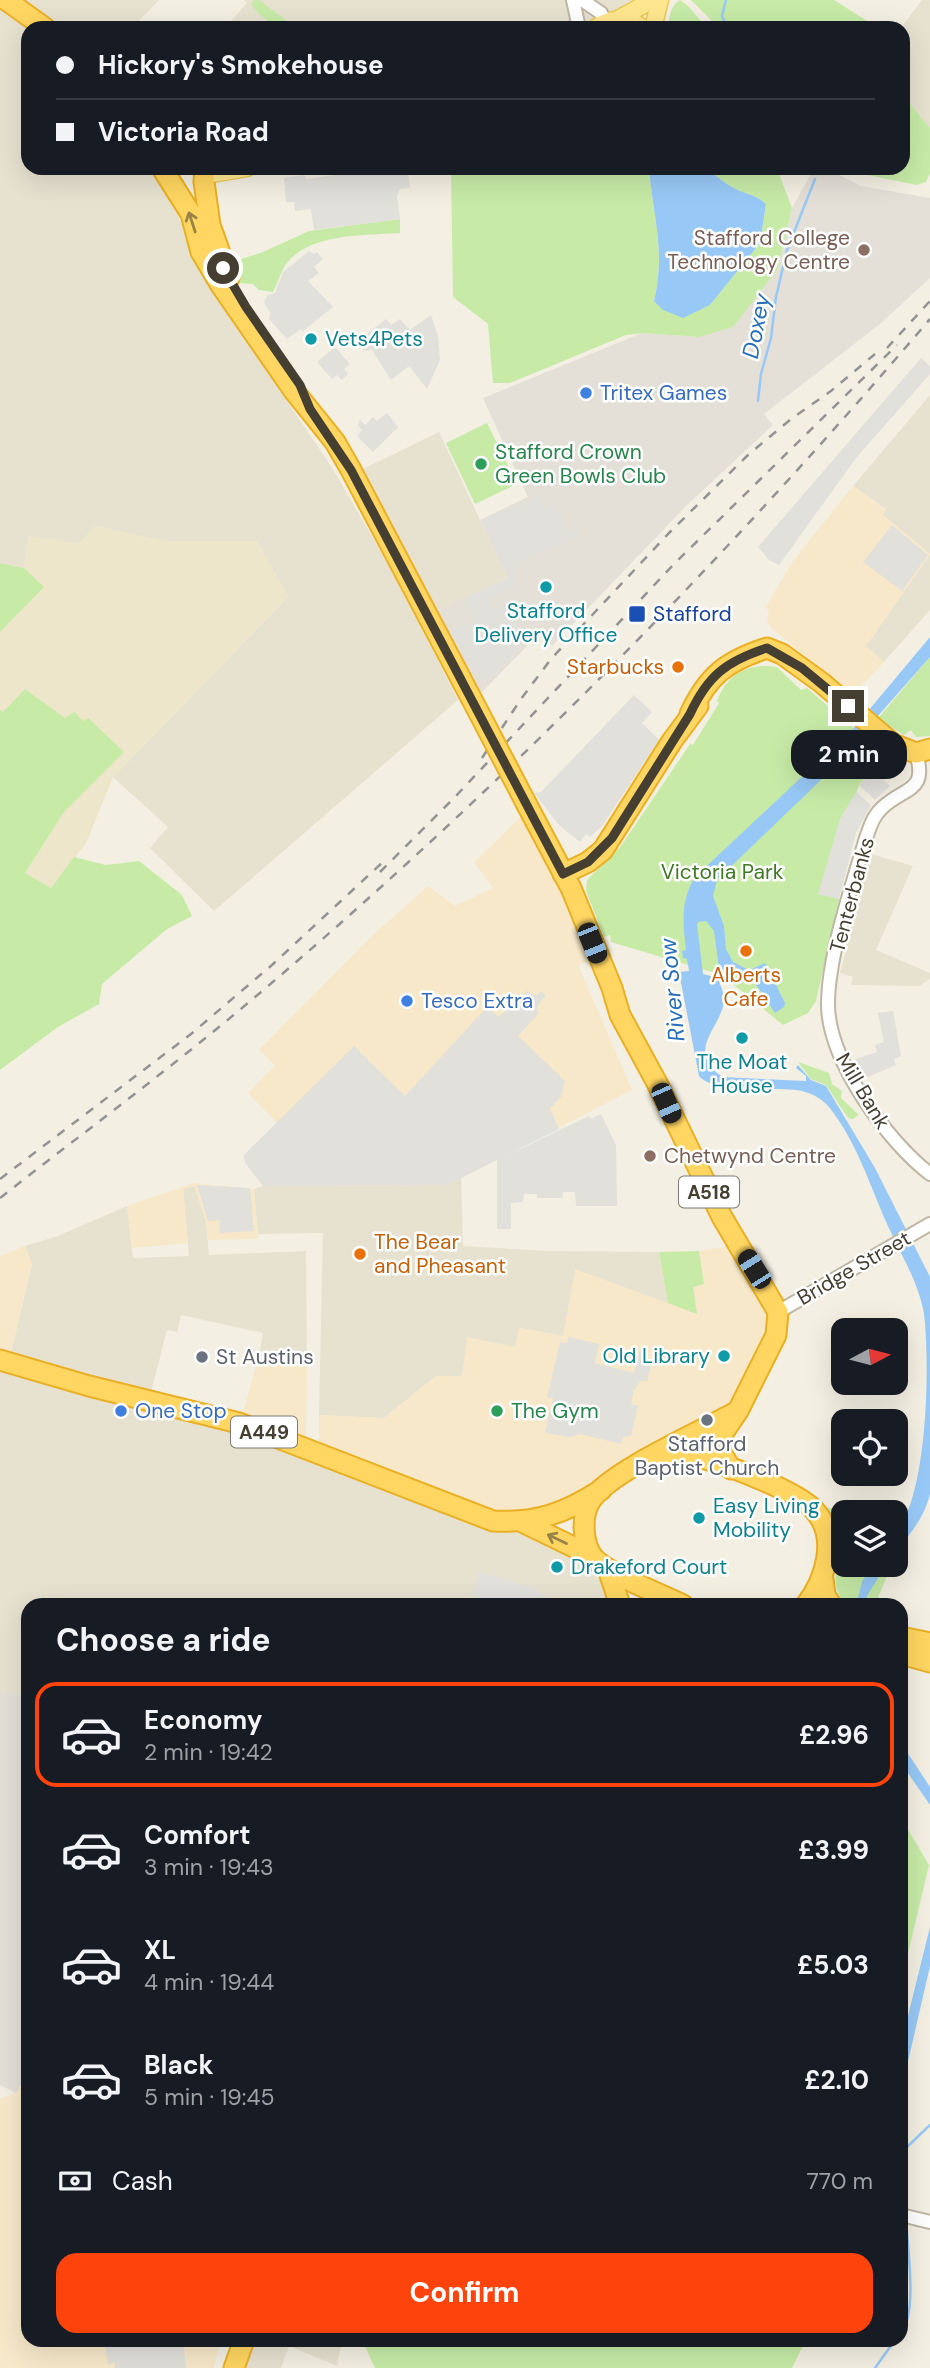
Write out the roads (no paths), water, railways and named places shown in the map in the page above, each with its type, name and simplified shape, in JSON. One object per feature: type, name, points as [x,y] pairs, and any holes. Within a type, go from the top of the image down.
[{"type":"highway","points":[[6,0],[35,21]]},
{"type":"highway","name":"A518","points":[[169,176],[193,191],[205,175]]},
{"type":"highway","name":"A518","points":[[205,175],[215,245],[236,292],[300,385],[310,409]]},
{"type":"highway","name":"A518","points":[[169,176],[191,214],[201,251],[247,325],[310,409],[351,470],[563,874],[612,988],[620,1015],[657,1083],[722,1217],[778,1312]]},
{"type":"highway","points":[[236,292],[236,301],[246,316],[247,325]]},
{"type":"highway","points":[[563,874],[588,862],[608,844],[690,714],[721,679],[728,666],[746,655],[767,648],[802,668],[881,735],[904,750],[923,751]]},
{"type":"highway","points":[[730,1469],[721,1452],[723,1433],[738,1411],[776,1335],[778,1312]]},
{"type":"highway","name":"A449","points":[[0,1360],[105,1390],[239,1423],[480,1517],[522,1522],[592,1556]]},
{"type":"highway","points":[[668,1598],[608,1569],[592,1556],[584,1527],[585,1514],[590,1501],[601,1490],[636,1466],[738,1411]]},
{"type":"highway","points":[[657,1455],[686,1455],[730,1469],[784,1491],[816,1511],[826,1535],[823,1579],[827,1598]]},
{"type":"highway","name":"A449","points":[[522,1522],[567,1510],[601,1490]]},
{"type":"highway","points":[[608,1569],[618,1598]]},
{"type":"highway","points":[[811,1598],[823,1579]]},
{"type":"highway","points":[[908,1638],[930,1643]]},
{"type":"highway","points":[[908,1656],[930,1662]]},
{"type":"highway","points":[[234,2368],[242,2347]]},
{"type":"main road","points":[[610,21],[653,0]]},
{"type":"main road","points":[[655,21],[660,0]]},
{"type":"street","points":[[573,0],[578,21]]},
{"type":"street","points":[[582,0],[601,13],[605,21]]},
{"type":"street","name":"Tenterbanks","points":[[829,991],[850,897],[871,823],[881,808],[917,784],[923,751]]},
{"type":"street","name":"Mill Bank","points":[[829,991],[828,1007],[835,1043],[865,1101],[910,1158],[930,1174]]},
{"type":"street","name":"Bridge Street","points":[[778,1312],[930,1224]]},
{"type":"water","points":[[650,175],[715,175],[731,187],[766,204],[760,243],[710,305],[683,318],[663,310],[654,301],[659,266],[658,234]]},
{"type":"water","points":[[930,637],[930,657],[824,777],[717,880],[713,896],[724,926],[726,949],[733,962],[749,970],[765,963],[785,1003],[784,1007],[775,1013],[746,975],[732,968],[719,968],[714,931],[706,921],[698,922],[703,974],[718,978],[724,996],[722,1009],[705,1048],[711,1067],[723,1077],[806,1081],[806,1076],[796,1068],[798,1065],[811,1080],[826,1086],[875,1168],[930,1277],[930,1494],[921,1518],[908,1536],[908,1511],[921,1460],[926,1395],[926,1336],[918,1291],[855,1149],[826,1104],[802,1091],[732,1088],[707,1082],[699,1076],[679,972],[689,971],[682,951],[686,950],[684,913],[687,895],[695,877],[853,729]]},
{"type":"water","points":[[865,1577],[879,1577],[867,1598],[858,1598]]},
{"type":"water","points":[[908,1754],[930,1787],[930,1805],[908,1773]]},
{"type":"water","points":[[930,1927],[930,1966],[908,2062],[908,2016]]},
{"type":"waterway","name":"Doxey","points":[[724,21],[722,16],[726,0]]},
{"type":"waterway","name":"Doxey","points":[[758,401],[761,374],[771,338],[776,297],[787,250],[815,179]]},
{"type":"waterway","points":[[908,2146],[930,2125]]},
{"type":"waterway","points":[[908,2247],[908,2314]]},
{"type":"waterway","points":[[875,2368],[890,2347]]},
{"type":"railway","points":[[887,348],[930,301]]},
{"type":"railway","points":[[0,1198],[248,1003],[340,924],[517,760],[603,675],[770,500],[930,319]]},
{"type":"railway","points":[[380,872],[454,798],[674,564],[897,345]]},
{"type":"railway","points":[[482,758],[551,659],[669,533],[748,455],[875,354]]},
{"type":"railway","points":[[0,1179],[191,1034],[272,965],[385,860]]},
{"type":"place","name":"Stafford College Technology Centre","points":[[864,250]]},
{"type":"place","name":"Vets4Pets","points":[[311,339]]},
{"type":"place","name":"Tritex Games","points":[[586,393]]},
{"type":"place","name":"Stafford Crown Green Bowls Club","points":[[481,464]]},
{"type":"place","name":"Stafford Delivery Office","points":[[546,587]]},
{"type":"place","name":"Stafford","points":[[637,614]]},
{"type":"place","name":"Starbucks","points":[[678,667]]},
{"type":"place","name":"Alberts Cafe","points":[[746,951]]},
{"type":"place","name":"Tesco Extra","points":[[407,1001]]},
{"type":"place","name":"The Moat House","points":[[742,1038]]},
{"type":"place","name":"Chetwynd Centre","points":[[650,1156]]},
{"type":"place","name":"The Bear and Pheasant","points":[[360,1254]]},
{"type":"place","name":"Old Library","points":[[724,1356]]},
{"type":"place","name":"St Austins","points":[[202,1357]]},
{"type":"place","name":"One Stop","points":[[121,1411]]},
{"type":"place","name":"The Gym","points":[[497,1411]]},
{"type":"place","name":"Stafford Baptist Church","points":[[707,1420]]},
{"type":"place","name":"Easy Living Mobility","points":[[699,1518]]},
{"type":"place","name":"Drakeford Court","points":[[557,1567]]},
{"type":"park label","name":"Victoria Park","points":[[722,872]]},
{"type":"water label","name":"River Sow","points":[[672,990]]}]
